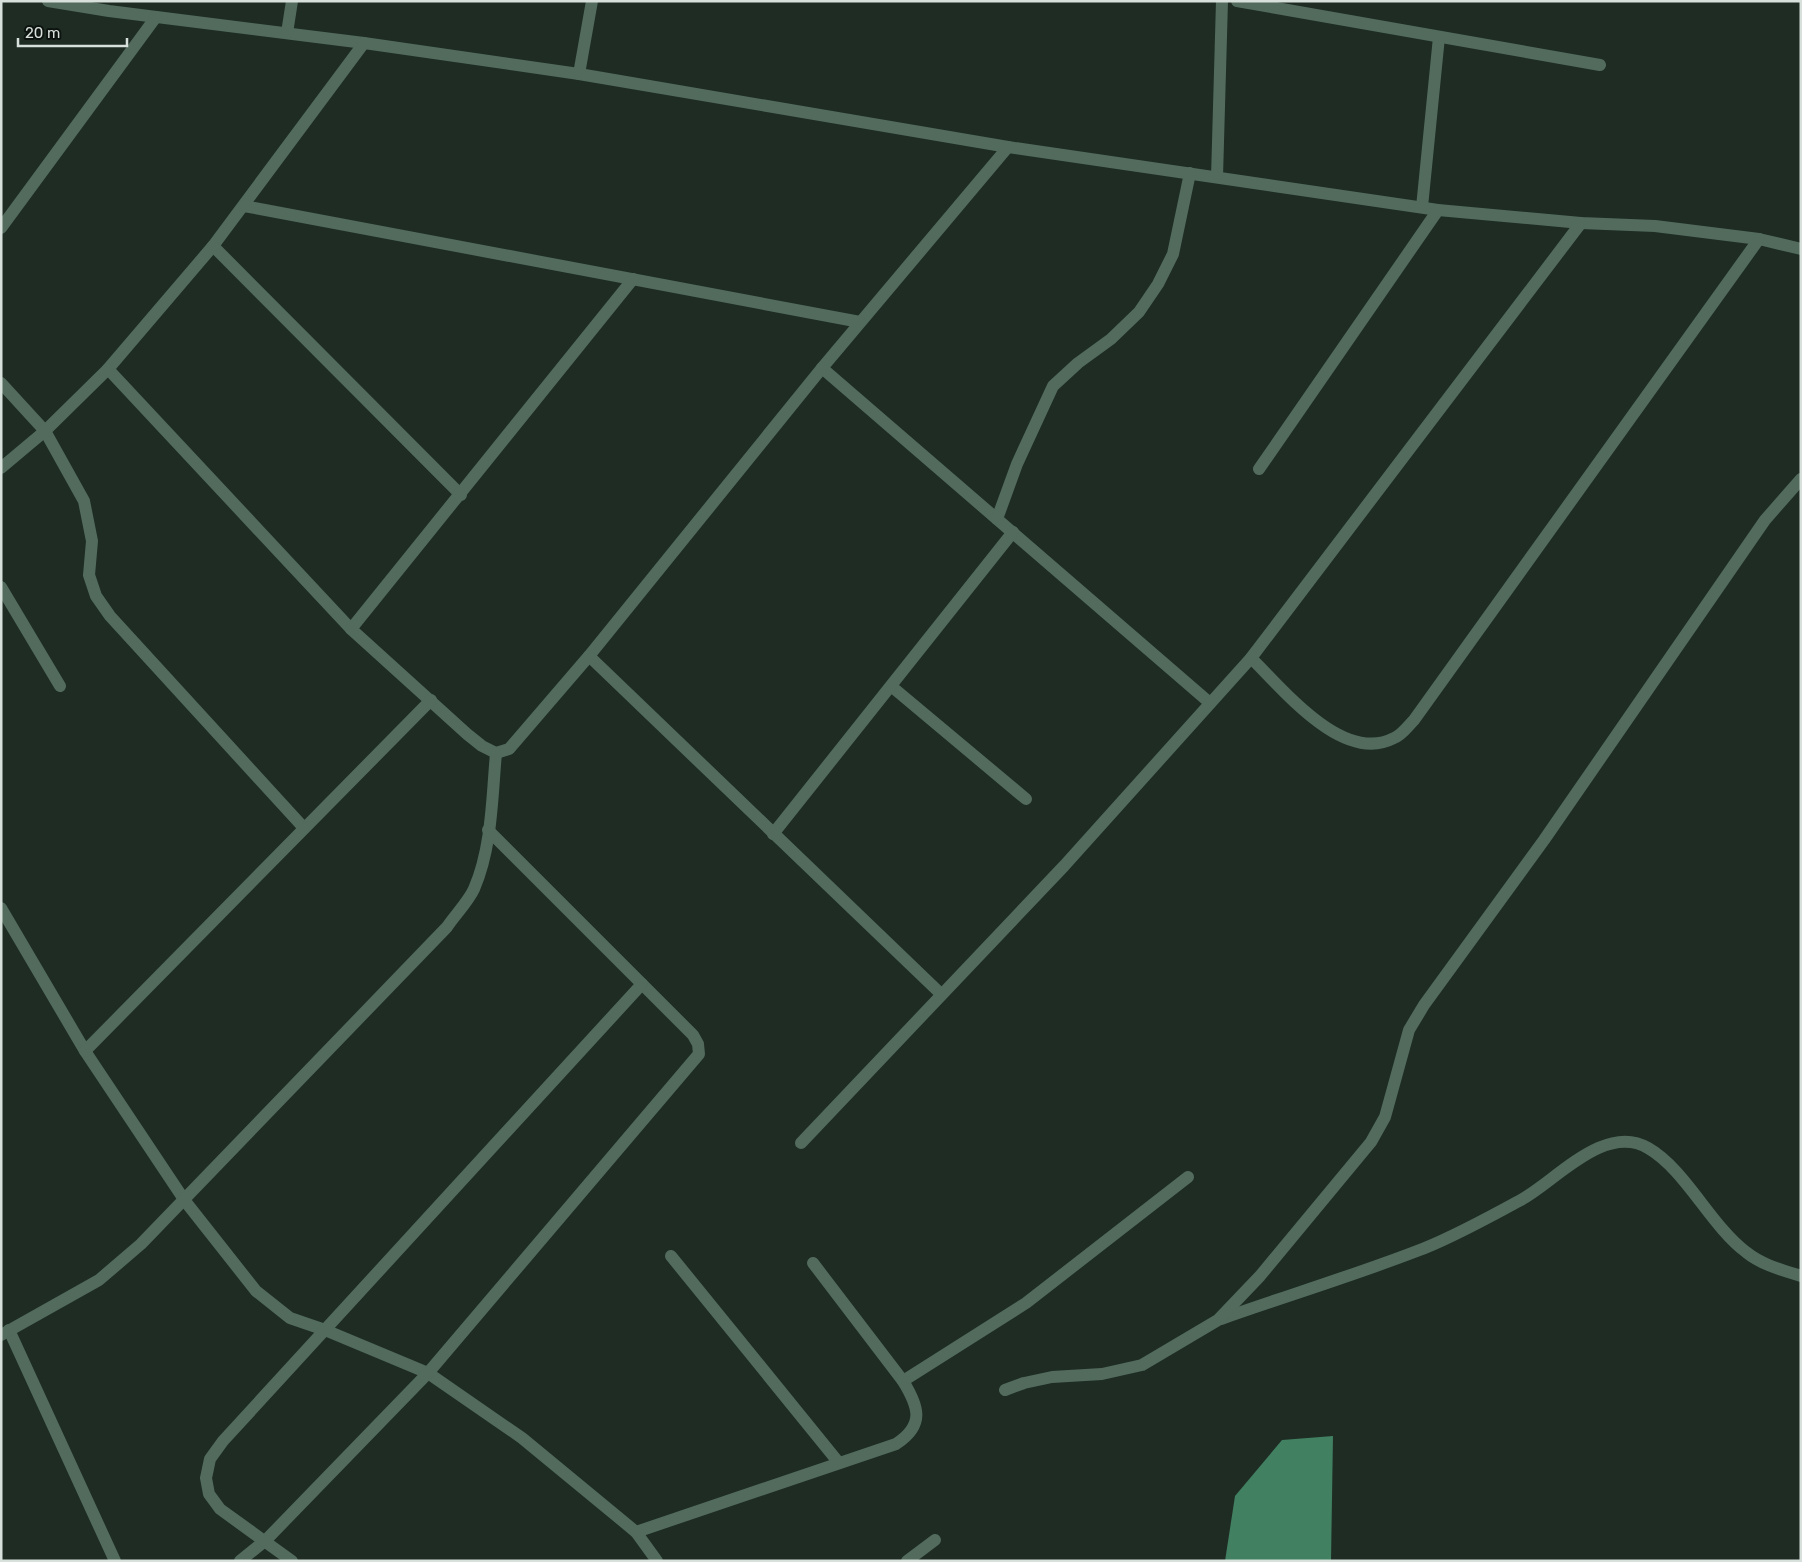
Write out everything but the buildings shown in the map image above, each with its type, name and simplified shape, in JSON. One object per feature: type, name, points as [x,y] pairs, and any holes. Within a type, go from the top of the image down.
[{"type":"street","points":[[48,1],[579,74],[1008,147],[1438,210],[1655,226],[1759,239],[1801,249]]},
{"type":"street","points":[[287,33],[292,1]]},
{"type":"street","points":[[579,74],[592,1]]},
{"type":"street","points":[[1217,177],[1222,1]]},
{"type":"street","points":[[1237,1],[1600,65]]},
{"type":"street","points":[[1,228],[156,17]]},
{"type":"street","points":[[1422,207],[1439,37]]},
{"type":"street","points":[[1,468],[45,431],[108,369],[214,246],[364,43]]},
{"type":"street","points":[[108,369],[351,629],[482,746],[496,753],[509,749],[589,656],[822,368],[1008,147]]},
{"type":"street","points":[[997,519],[1017,464],[1053,386],[1078,363],[1111,339],[1139,312],[1158,284],[1174,254],[1190,173]]},
{"type":"street","points":[[244,206],[860,322]]},
{"type":"street","points":[[1259,469],[1438,210]]},
{"type":"street","points":[[801,1143],[1064,866],[1251,658],[1581,222]]},
{"type":"street","points":[[1251,658],[1320,725],[1348,740],[1372,743],[1395,738],[1414,720],[1759,239]]},
{"type":"street","points":[[214,246],[461,496]]},
{"type":"street","points":[[351,629],[461,496],[633,279]]},
{"type":"street","points":[[822,368],[1210,703]]},
{"type":"street","points":[[1,383],[45,431],[84,501],[92,541],[89,575],[96,596],[110,616],[304,828]]},
{"type":"street","points":[[1218,1320],[1260,1276],[1371,1142],[1385,1117],[1409,1030],[1424,1005],[1544,840],[1765,520],[1801,478]]},
{"type":"street","points":[[773,834],[1013,532]]},
{"type":"street","points":[[1,587],[60,686]]},
{"type":"street","points":[[589,656],[941,994]]},
{"type":"street","points":[[890,686],[1026,799]]},
{"type":"street","points":[[85,1051],[431,700]]},
{"type":"street","points":[[115,1561],[5,1332],[99,1280],[141,1244],[185,1201],[447,926],[473,890],[484,855],[496,753]]},
{"type":"street","points":[[240,1561],[266,1540],[428,1373],[699,1054],[698,1044],[693,1035],[488,830]]},
{"type":"street","points":[[1,908],[85,1051],[185,1201],[256,1291],[290,1318],[325,1330],[428,1373],[522,1438],[636,1532],[657,1561]]},
{"type":"street","points":[[292,1561],[266,1540],[220,1509],[209,1494],[206,1478],[210,1460],[223,1441],[642,984]]},
{"type":"street","points":[[1005,1390],[1024,1383],[1052,1378],[1102,1374],[1142,1365],[1218,1320],[1419,1251],[1521,1200],[1578,1158],[1602,1146],[1629,1142],[1648,1148],[1672,1169],[1745,1252],[1773,1268],[1801,1276]]},
{"type":"street","points":[[903,1381],[1026,1303],[1188,1177]]},
{"type":"street","points":[[671,1256],[839,1463]]},
{"type":"street","points":[[636,1532],[896,1444],[908,1436],[916,1420],[915,1401],[903,1381],[813,1263]]},
{"type":"street","points":[[907,1561],[935,1540]]},
{"type":"shaded area","points":[[1333,1436],[1331,1561],[1225,1561],[1235,1496],[1282,1440]]}]
